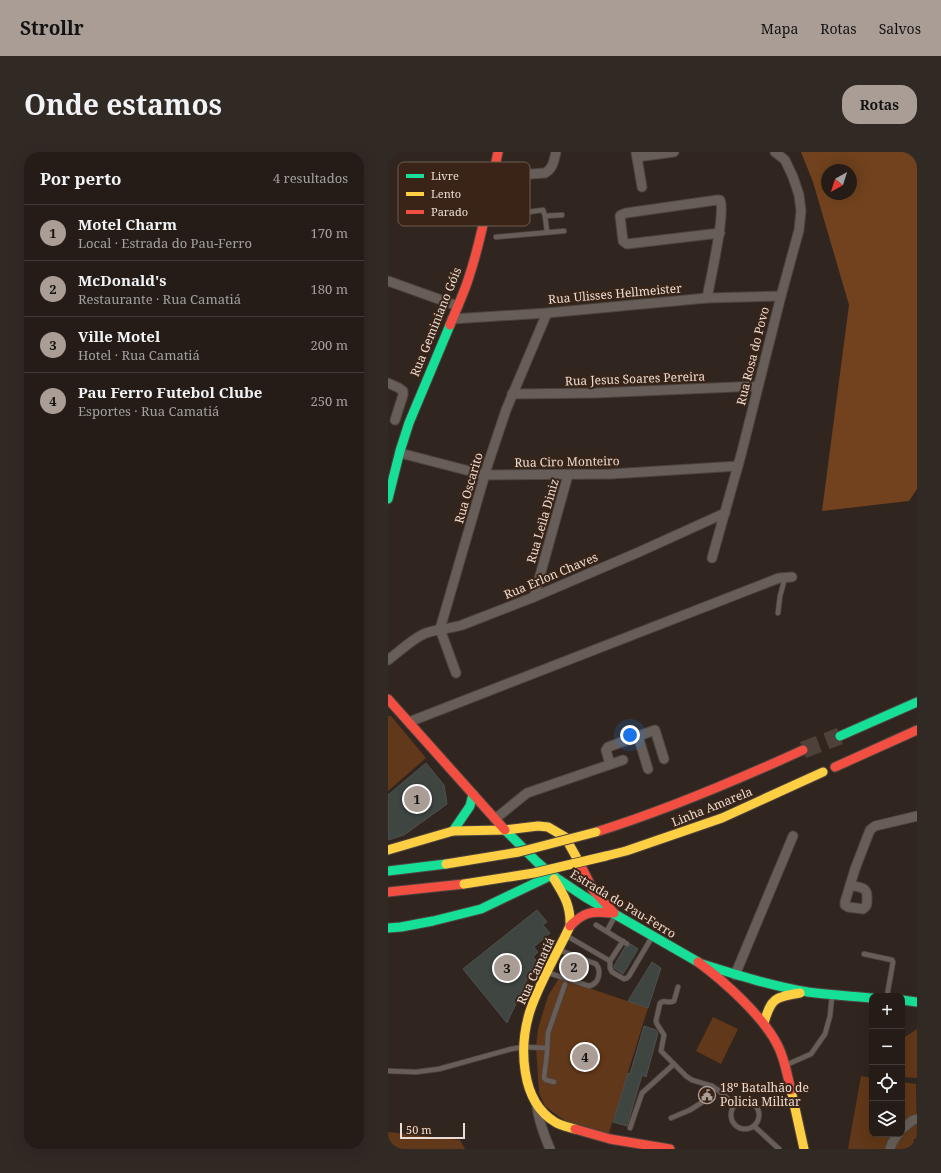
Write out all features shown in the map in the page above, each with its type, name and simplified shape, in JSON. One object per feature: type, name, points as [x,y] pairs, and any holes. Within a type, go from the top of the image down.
[{"type":"main road","name":"Rua Geminiano Góis","points":[[496,162],[498,152]]},
{"type":"main road","name":"Rua Geminiano Góis","points":[[388,499],[409,425],[425,382],[468,279],[482,226]]},
{"type":"main road","name":"Estrada do Pau-Ferro","points":[[388,699],[505,830],[552,875],[699,963],[741,998],[764,1023],[778,1046],[785,1065],[804,1149]]},
{"type":"main road","points":[[840,736],[917,702]]},
{"type":"main road","points":[[835,767],[917,730]]},
{"type":"main road","name":"Linha Amarela","points":[[388,871],[446,864],[519,852],[596,832],[644,817],[715,789],[803,750]]},
{"type":"main road","name":"Linha Amarela","points":[[388,892],[464,884],[534,873],[626,851],[722,818],[823,772]]},
{"type":"main road","points":[[454,831],[470,806],[473,794]]},
{"type":"main road","points":[[388,850],[454,831],[505,830],[538,826],[548,827],[565,838],[573,850],[593,890],[615,914]]},
{"type":"main road","points":[[388,928],[433,921],[481,909],[552,875],[565,896],[571,915],[570,926]]},
{"type":"main road","points":[[570,926],[578,917],[590,911],[615,914]]},
{"type":"main road","name":"Rua Camatiá","points":[[555,1122],[542,1111],[530,1093],[526,1075],[524,1047],[530,1012],[570,926]]},
{"type":"main road","points":[[699,963],[735,975],[775,985],[810,992],[869,998]]},
{"type":"main road","points":[[764,1023],[768,1009],[774,1000],[785,995],[810,992]]},
{"type":"main road","points":[[905,1000],[917,1002]]},
{"type":"main road","points":[[555,1122],[588,1134],[670,1149]]},
{"type":"main road","points":[[795,1149],[800,1129]]},
{"type":"street","points":[[530,174],[549,172],[556,152]]},
{"type":"street","points":[[642,187],[637,154],[674,152]]},
{"type":"street","name":"Rua Rosa do Povo","points":[[712,558],[738,466],[799,230],[801,211],[799,195],[793,177],[784,160],[775,152]]},
{"type":"street","points":[[707,298],[720,233],[722,202],[717,200],[626,213],[621,214],[620,216],[623,241],[627,244],[720,233]]},
{"type":"street","points":[[388,281],[458,306]]},
{"type":"street","name":"Rua Ulisses Hellmeister","points":[[452,319],[547,313],[707,298],[781,296]]},
{"type":"street","name":"Rua Oscarito","points":[[440,629],[485,475],[506,410],[547,313]]},
{"type":"street","points":[[388,384],[403,391],[403,395],[392,418],[409,425]]},
{"type":"street","name":"Rua Jesus Soares Pereira","points":[[512,394],[596,393],[758,386]]},
{"type":"street","name":"Rua Ciro Monteiro","points":[[400,453],[485,475],[611,474],[738,466]]},
{"type":"street","name":"Rua Leila Diniz","points":[[534,597],[568,475]]},
{"type":"street","name":"Rua Erlon Chaves","points":[[388,660],[421,635],[440,629],[462,625],[534,597],[640,552],[725,513]]},
{"type":"street","points":[[409,722],[779,578],[789,577]]},
{"type":"street","points":[[440,629],[456,673]]},
{"type":"street","points":[[388,712],[398,710]]},
{"type":"street","points":[[610,764],[606,748],[655,730],[664,759]]},
{"type":"street","points":[[638,736],[648,769]]},
{"type":"street","points":[[495,819],[527,793],[623,760]]},
{"type":"street","points":[[850,885],[870,830],[875,826],[917,816]]},
{"type":"street","points":[[735,975],[793,836]]},
{"type":"street","name":"Rua Camatiá","points":[[536,1103],[538,1117],[548,1146]]},
{"type":"street","points":[[905,1127],[913,1120],[917,1119]]},
{"type":"street","name":"Rua Camatiá","points":[[548,1146],[547,1135],[555,1122]]},
{"type":"street","points":[[890,1149],[896,1137]]},
{"type":"lane","points":[[530,212],[544,211],[547,232]]},
{"type":"lane","points":[[545,216],[562,215]]},
{"type":"lane","points":[[496,237],[564,231]]},
{"type":"lane","points":[[778,613],[780,596],[789,577]]},
{"type":"lane","points":[[607,932],[615,914]]},
{"type":"lane","points":[[596,925],[625,943],[614,959],[610,970],[624,979],[627,978],[638,960],[640,952],[653,936]]},
{"type":"lane","points":[[565,936],[614,959]]},
{"type":"lane","points":[[548,972],[589,986],[592,986],[597,981],[600,971],[596,964],[558,950]]},
{"type":"lane","points":[[864,954],[892,960],[893,962],[888,993]]},
{"type":"lane","points":[[633,957],[638,960]]},
{"type":"lane","points":[[628,966],[633,969]]},
{"type":"lane","points":[[554,1082],[544,1078],[548,1033],[565,984]]},
{"type":"lane","points":[[678,987],[674,1001],[663,1001],[660,1003],[656,1021],[664,1035],[661,1051],[686,1076],[692,1080],[712,1086],[735,1105]]},
{"type":"lane","points":[[785,1065],[811,1054],[825,1034],[830,1016],[832,994]]},
{"type":"lane","points":[[388,1070],[416,1072],[439,1069],[524,1047],[547,1048]]},
{"type":"lane","points":[[630,1128],[642,1093],[674,1064]]},
{"type":"lane","points":[[671,1118],[690,1110],[701,1103],[712,1086]]},
{"type":"lane","points":[[745,1101],[755,1106],[759,1116],[754,1126],[744,1129],[739,1128],[734,1124],[731,1114],[735,1105],[745,1101]]},
{"type":"lane","points":[[754,1126],[779,1149]]},
{"type":"shaded area","points":[[801,152],[917,152],[917,489],[909,501],[822,511],[849,305],[813,182]]},
{"type":"shaded area","points":[[388,716],[391,716],[426,758],[388,791]]},
{"type":"shaded area","points":[[559,978],[648,1008],[608,1136],[569,1124],[545,1106],[539,1093],[536,1047],[538,1029],[548,996]]},
{"type":"shaded area","points":[[713,1017],[738,1029],[721,1064],[696,1051]]},
{"type":"shaded area","points":[[917,1029],[917,1078],[905,1077],[905,1037]]},
{"type":"shaded area","points":[[861,1076],[869,1077],[869,1137],[905,1137],[905,1082],[916,1084],[917,1139],[914,1139],[913,1149],[848,1149]]},
{"type":"shaded area","points":[[388,1132],[460,1140],[465,1149],[388,1149]]},
{"type":"building","points":[[426,763],[444,785],[447,804],[404,835],[388,840],[388,795]]},
{"type":"building","points":[[537,910],[547,922],[543,925],[550,933],[534,947],[538,952],[533,957],[536,960],[507,1023],[463,969]]},
{"type":"building","points":[[631,944],[638,949],[623,974],[614,968],[614,966],[625,947],[628,947]]},
{"type":"building","points":[[652,962],[661,968],[648,1008],[628,1001]]},
{"type":"building","points":[[644,1026],[656,1030],[658,1033],[646,1077],[642,1075],[627,1126],[613,1122],[628,1073],[630,1074]]},
{"type":"tunnel","points":[[803,750],[840,736]]},
{"type":"traffic: fast","points":[[388,499],[400,451],[409,423],[450,325]]},
{"type":"traffic: fast","points":[[840,736],[917,702]]},
{"type":"traffic: fast","points":[[453,831],[470,806],[473,794]]},
{"type":"traffic: fast","points":[[505,830],[552,875],[585,897],[698,962]]},
{"type":"traffic: fast","points":[[388,871],[446,864]]},
{"type":"traffic: fast","points":[[388,928],[433,921],[481,909],[552,875]]},
{"type":"traffic: fast","points":[[702,964],[795,990],[869,998]]},
{"type":"traffic: fast","points":[[905,1000],[917,1002]]},
{"type":"traffic: slow","points":[[606,856],[626,851],[722,818],[823,772]]},
{"type":"traffic: slow","points":[[388,850],[453,831],[505,830],[538,826],[548,827],[565,837],[579,862]]},
{"type":"traffic: slow","points":[[446,864],[519,852],[596,832]]},
{"type":"traffic: slow","points":[[464,884],[534,873],[606,856]]},
{"type":"traffic: slow","points":[[554,879],[566,901],[569,912],[570,926],[544,978],[530,1011],[524,1040],[525,1072],[535,1101],[543,1113],[555,1122],[575,1129]]},
{"type":"traffic: slow","points":[[764,1023],[769,1008],[775,1000],[800,993]]},
{"type":"traffic: slow","points":[[791,1090],[804,1149]]},
{"type":"traffic: jam","points":[[496,162],[498,152]]},
{"type":"traffic: jam","points":[[450,325],[468,280],[482,226]]},
{"type":"traffic: jam","points":[[388,699],[505,830]]},
{"type":"traffic: jam","points":[[835,767],[917,730]]},
{"type":"traffic: jam","points":[[596,832],[701,794],[803,750]]},
{"type":"traffic: jam","points":[[579,862],[593,890],[614,913]]},
{"type":"traffic: jam","points":[[388,892],[464,884]]},
{"type":"traffic: jam","points":[[570,926],[584,915],[598,912],[610,913]]},
{"type":"traffic: jam","points":[[698,962],[731,989],[763,1023],[772,1035],[784,1062],[791,1090]]},
{"type":"traffic: jam","points":[[575,1129],[610,1139],[670,1149]]},
{"type":"place","name":"Motel Charm","points":[[417,799]]},
{"type":"place","name":"McDonald's","points":[[574,967]]},
{"type":"place","name":"Ville Motel","points":[[507,968]]},
{"type":"place","name":"Pau Ferro Futebol Clube","points":[[585,1057]]},
{"type":"place","name":"18º Batalhão de Policia Militar","points":[[707,1095]]}]
